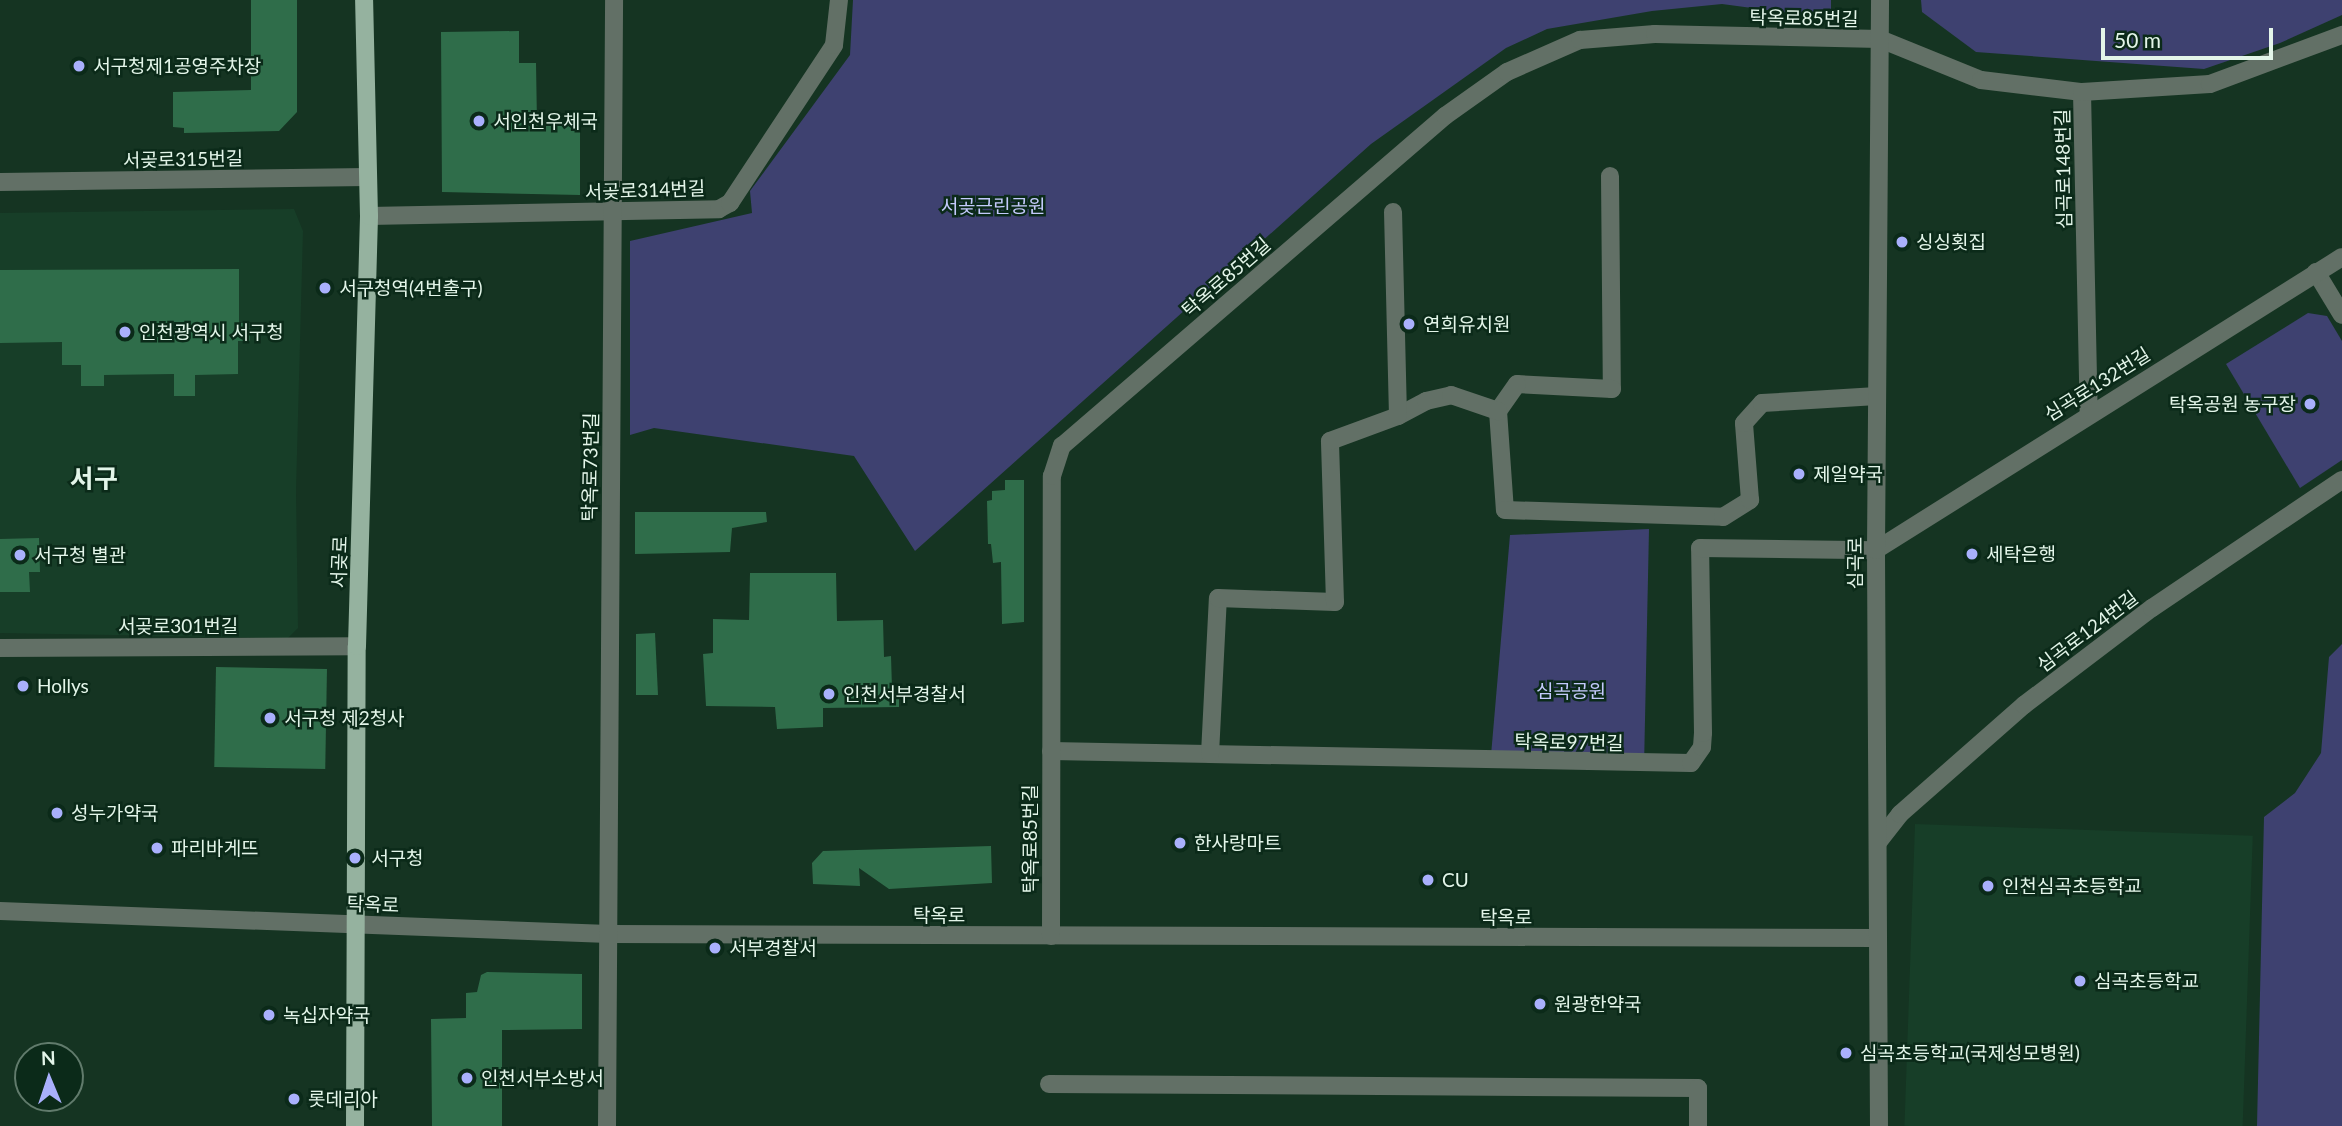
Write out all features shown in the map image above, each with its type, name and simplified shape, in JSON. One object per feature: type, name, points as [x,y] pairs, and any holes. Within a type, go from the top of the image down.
[{"type":"main road","name":"서곶로","points":[[355,1126],[358,925],[357,646],[369,216],[364,0]]},
{"type":"street","name":"탁옥로73번길","points":[[607,1126],[615,212],[614,0]]},
{"type":"street","name":"서곶로314번길","points":[[369,216],[719,209],[730,203],[834,45],[839,0]]},
{"type":"street","name":"심곡로","points":[[1879,1126],[1876,550],[1880,0]]},
{"type":"street","name":"탁옥로85번길","points":[[1051,936],[1052,477],[1062,446],[1424,134],[1507,72],[1580,40],[1655,34],[1880,39]]},
{"type":"street","points":[[2082,92],[2210,84],[2342,35]]},
{"type":"street","name":"심곡로148번길","points":[[1880,39],[1982,80],[2082,92],[2089,413]]},
{"type":"street","points":[[1610,176],[1612,389],[1517,384],[1498,411],[1505,510],[1723,517],[1750,500],[1744,423],[1762,403],[1877,396]]},
{"type":"street","name":"서곶로315번길","points":[[0,182],[367,177]]},
{"type":"street","points":[[1393,212],[1398,416]]},
{"type":"street","name":"심곡로132번길","points":[[1876,550],[2089,413],[2342,257]]},
{"type":"street","points":[[2316,272],[2342,315]]},
{"type":"street","points":[[1210,754],[1218,598],[1335,602],[1330,441],[1398,416],[1426,401],[1451,395],[1498,411]]},
{"type":"street","name":"심곡로124번길","points":[[1879,841],[1900,814],[2024,705],[2152,608],[2342,481]]},
{"type":"street","name":"탁옥로97번길","points":[[1051,751],[1691,763],[1702,747],[1703,733],[1700,548],[1876,550]]},
{"type":"street","name":"서곶로301번길","points":[[0,648],[357,646]]},
{"type":"street","name":"탁옥로","points":[[0,911],[609,934],[1878,938]]},
{"type":"street","points":[[1048,1084],[1698,1088],[1698,1126]]},
{"type":"shaded area","points":[[294,209],[303,231],[296,491],[298,628],[288,638],[0,633],[0,213]]},
{"type":"shaded area","name":"심곡초등학교","points":[[1915,824],[2253,836],[2243,1126],[1904,1126]]},
{"type":"green space","name":"서곶근린공원","points":[[853,0],[1831,0],[1831,9],[1824,15],[1797,14],[1722,4],[1652,11],[1547,29],[1506,48],[1371,144],[915,551],[854,456],[654,428],[630,435],[630,241],[752,213],[750,191],[850,55]]},
{"type":"green space","points":[[1921,0],[2342,0],[2342,15],[2280,43],[2204,69],[1976,52],[1922,12]]},
{"type":"green space","points":[[2308,313],[2327,316],[2342,341],[2342,460],[2300,488],[2226,364]]},
{"type":"green space","name":"심곡공원","points":[[1649,529],[1644,767],[1490,767],[1510,535]]},
{"type":"green space","points":[[2342,644],[2342,1126],[2257,1126],[2264,817],[2295,793],[2321,753],[2329,657]]},
{"type":"building","points":[[251,0],[297,0],[297,112],[279,131],[184,133],[184,128],[173,127],[173,92],[251,90]]},
{"type":"building","points":[[519,31],[519,63],[536,63],[537,123],[580,123],[580,195],[442,192],[441,32]]},
{"type":"building","name":"인천광역시 서구청","points":[[239,269],[239,323],[250,323],[250,341],[238,341],[238,374],[195,375],[195,396],[174,396],[174,374],[104,375],[104,386],[81,386],[81,365],[62,365],[62,342],[0,343],[0,270]]},
{"type":"building","points":[[1005,480],[1024,480],[1024,622],[1002,624],[1001,562],[993,563],[991,544],[988,544],[987,501],[992,500],[992,491],[1005,490]]},
{"type":"building","points":[[635,512],[766,512],[767,522],[732,528],[730,552],[635,554]]},
{"type":"building","name":"서구청 별관","points":[[39,538],[40,572],[29,572],[30,592],[0,592],[0,539]]},
{"type":"building","points":[[750,573],[836,573],[837,621],[883,620],[884,657],[891,656],[892,688],[899,688],[899,707],[823,708],[823,727],[777,729],[775,707],[706,706],[703,654],[713,653],[713,619],[749,620]]},
{"type":"building","points":[[655,633],[658,695],[636,695],[636,634]]},
{"type":"building","name":"서구청 제2청사","points":[[216,667],[327,669],[325,769],[214,767]]},
{"type":"building","points":[[991,846],[992,883],[889,889],[859,868],[860,886],[813,884],[812,863],[823,851]]},
{"type":"building","name":"인천서부소방서","points":[[487,972],[582,974],[582,1029],[502,1030],[502,1126],[432,1126],[431,1019],[466,1018],[466,993],[477,992],[481,975]]},
{"type":"place","name":"서구청제1공영주차장","points":[[79,66]]},
{"type":"place","name":"서인천우체국","points":[[479,121]]},
{"type":"place","name":"싱싱횟집","points":[[1902,242]]},
{"type":"place","name":"서구청역(4번출구)","points":[[325,288]]},
{"type":"place","name":"연희유치원","points":[[1409,324]]},
{"type":"place","name":"인천광역시 서구청","points":[[125,332]]},
{"type":"place","name":"탁옥공원 농구장","points":[[2310,404]]},
{"type":"place","name":"제일약국","points":[[1799,474]]},
{"type":"place","name":"세탁은행","points":[[1972,554]]},
{"type":"place","name":"서구청 별관","points":[[20,555]]},
{"type":"place","name":"Hollys","points":[[23,686]]},
{"type":"place","name":"인천서부경찰서","points":[[829,694]]},
{"type":"place","name":"서구청 제2청사","points":[[270,718]]},
{"type":"place","name":"성누가약국","points":[[57,813]]},
{"type":"place","name":"한사랑마트","points":[[1180,843]]},
{"type":"place","name":"파리바게뜨","points":[[157,848]]},
{"type":"place","name":"서구청","points":[[355,858]]},
{"type":"place","name":"CU","points":[[1428,880]]},
{"type":"place","name":"인천심곡초등학교","points":[[1988,886]]},
{"type":"place","name":"서부경찰서","points":[[715,948]]},
{"type":"place","name":"심곡초등학교","points":[[2080,981]]},
{"type":"place","name":"원광한약국","points":[[1540,1004]]},
{"type":"place","name":"녹십자약국","points":[[269,1015]]},
{"type":"place","name":"심곡초등학교(국제성모병원)","points":[[1846,1053]]},
{"type":"place","name":"인천서부소방서","points":[[467,1078]]},
{"type":"place","name":"롯데리아","points":[[294,1099]]},
{"type":"district","name":"서구","points":[[94,479]]}]
